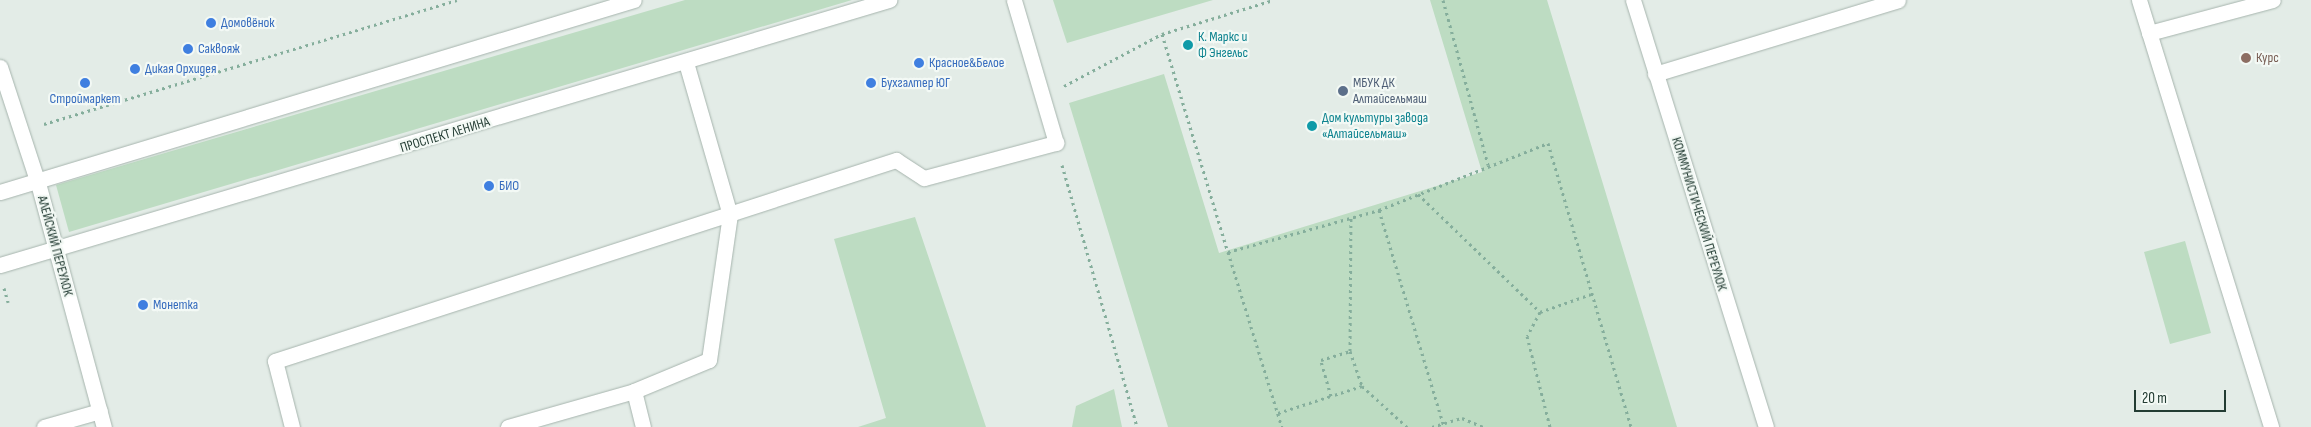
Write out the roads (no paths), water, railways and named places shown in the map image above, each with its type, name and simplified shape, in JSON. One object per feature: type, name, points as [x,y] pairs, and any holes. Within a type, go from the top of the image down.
[{"type":"main road","points":[[0,192],[634,0]]},
{"type":"main road","name":"ПРОСПЕКТ ЛЕНИНА","points":[[0,265],[889,0]]},
{"type":"main road","points":[[292,427],[275,361],[896,160],[924,178],[1056,143],[1014,0]]},
{"type":"main road","name":"КОММУНИСТИЧЕСКИЙ ПЕРЕУЛОК","points":[[1633,0],[1766,427]]},
{"type":"main road","points":[[1655,74],[1898,0]]},
{"type":"main road","points":[[2139,0],[2271,427]]},
{"type":"main road","points":[[2149,33],[2273,0]]},
{"type":"main road","points":[[508,427],[634,391],[709,360],[730,215],[686,62]]},
{"type":"main road","name":"АЛЕЙСКИЙ ПЕРЕУЛОК","points":[[0,67],[37,181],[104,427]]},
{"type":"main road","points":[[634,391],[643,427]]},
{"type":"main road","points":[[44,427],[100,411]]},
{"type":"place","name":"Домовёнок","points":[[211,23]]},
{"type":"place","name":"К. Маркс и Ф Энгельс","points":[[1188,45]]},
{"type":"place","name":"Саквояж","points":[[188,49]]},
{"type":"place","name":"Курс","points":[[2246,58]]},
{"type":"place","name":"Красное&Белое","points":[[919,63]]},
{"type":"place","name":"Дикая Орхидея","points":[[135,69]]},
{"type":"place","name":"Строймаркет","points":[[85,83]]},
{"type":"place","name":"Бухгалтер ЮГ","points":[[871,83]]},
{"type":"place","name":"МБУК ДК Алтайсельмаш","points":[[1343,91]]},
{"type":"place","name":"Дом культуры завода «Алтайсельмаш»","points":[[1312,126]]},
{"type":"place","name":"БИО","points":[[489,186]]},
{"type":"place","name":"Монетка","points":[[143,305]]}]
